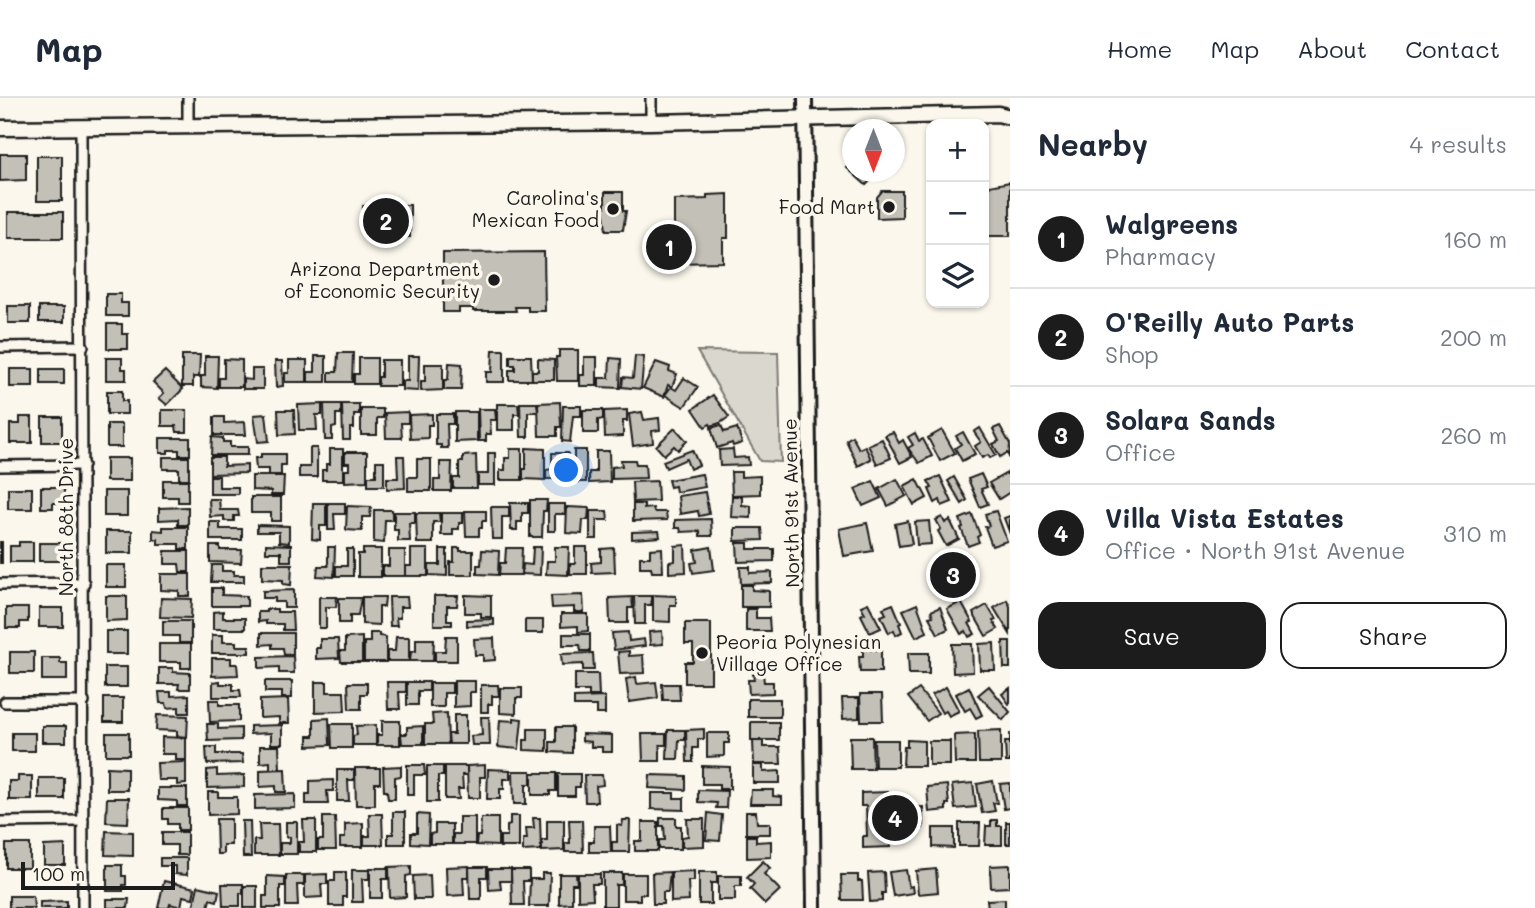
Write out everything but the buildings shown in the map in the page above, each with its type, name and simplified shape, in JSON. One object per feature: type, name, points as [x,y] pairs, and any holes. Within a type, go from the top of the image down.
[{"type":"main road","name":"North 91st Avenue","points":[[806,98],[814,908]]},
{"type":"main road","points":[[0,128],[651,122],[1006,113]]},
{"type":"street","points":[[188,98],[188,126]]},
{"type":"street","points":[[651,98],[651,122]]},
{"type":"street","name":"North 88th Drive","points":[[82,127],[83,908]]},
{"type":"street","points":[[0,347],[83,346]]},
{"type":"street","points":[[0,466],[83,465]]},
{"type":"street","points":[[0,584],[84,583]]},
{"type":"street","points":[[5,702],[84,702]]},
{"type":"street","points":[[0,822],[83,821]]},
{"type":"shaded area","points":[[697,351],[778,352],[781,462],[760,461]]},
{"type":"place","name":"Food Mart","points":[[889,207]]},
{"type":"place","name":"Carolina's Mexican Food","points":[[613,209]]},
{"type":"place","name":"O'Reilly Auto Parts","points":[[386,221]]},
{"type":"place","name":"Walgreens","points":[[669,247]]},
{"type":"place","name":"Arizona Department of Economic Security","points":[[494,280]]},
{"type":"place","name":"Solara Sands","points":[[953,575]]},
{"type":"place","name":"Peoria Polynesian Village Office","points":[[702,653]]},
{"type":"place","name":"Villa Vista Estates","points":[[895,818]]}]
